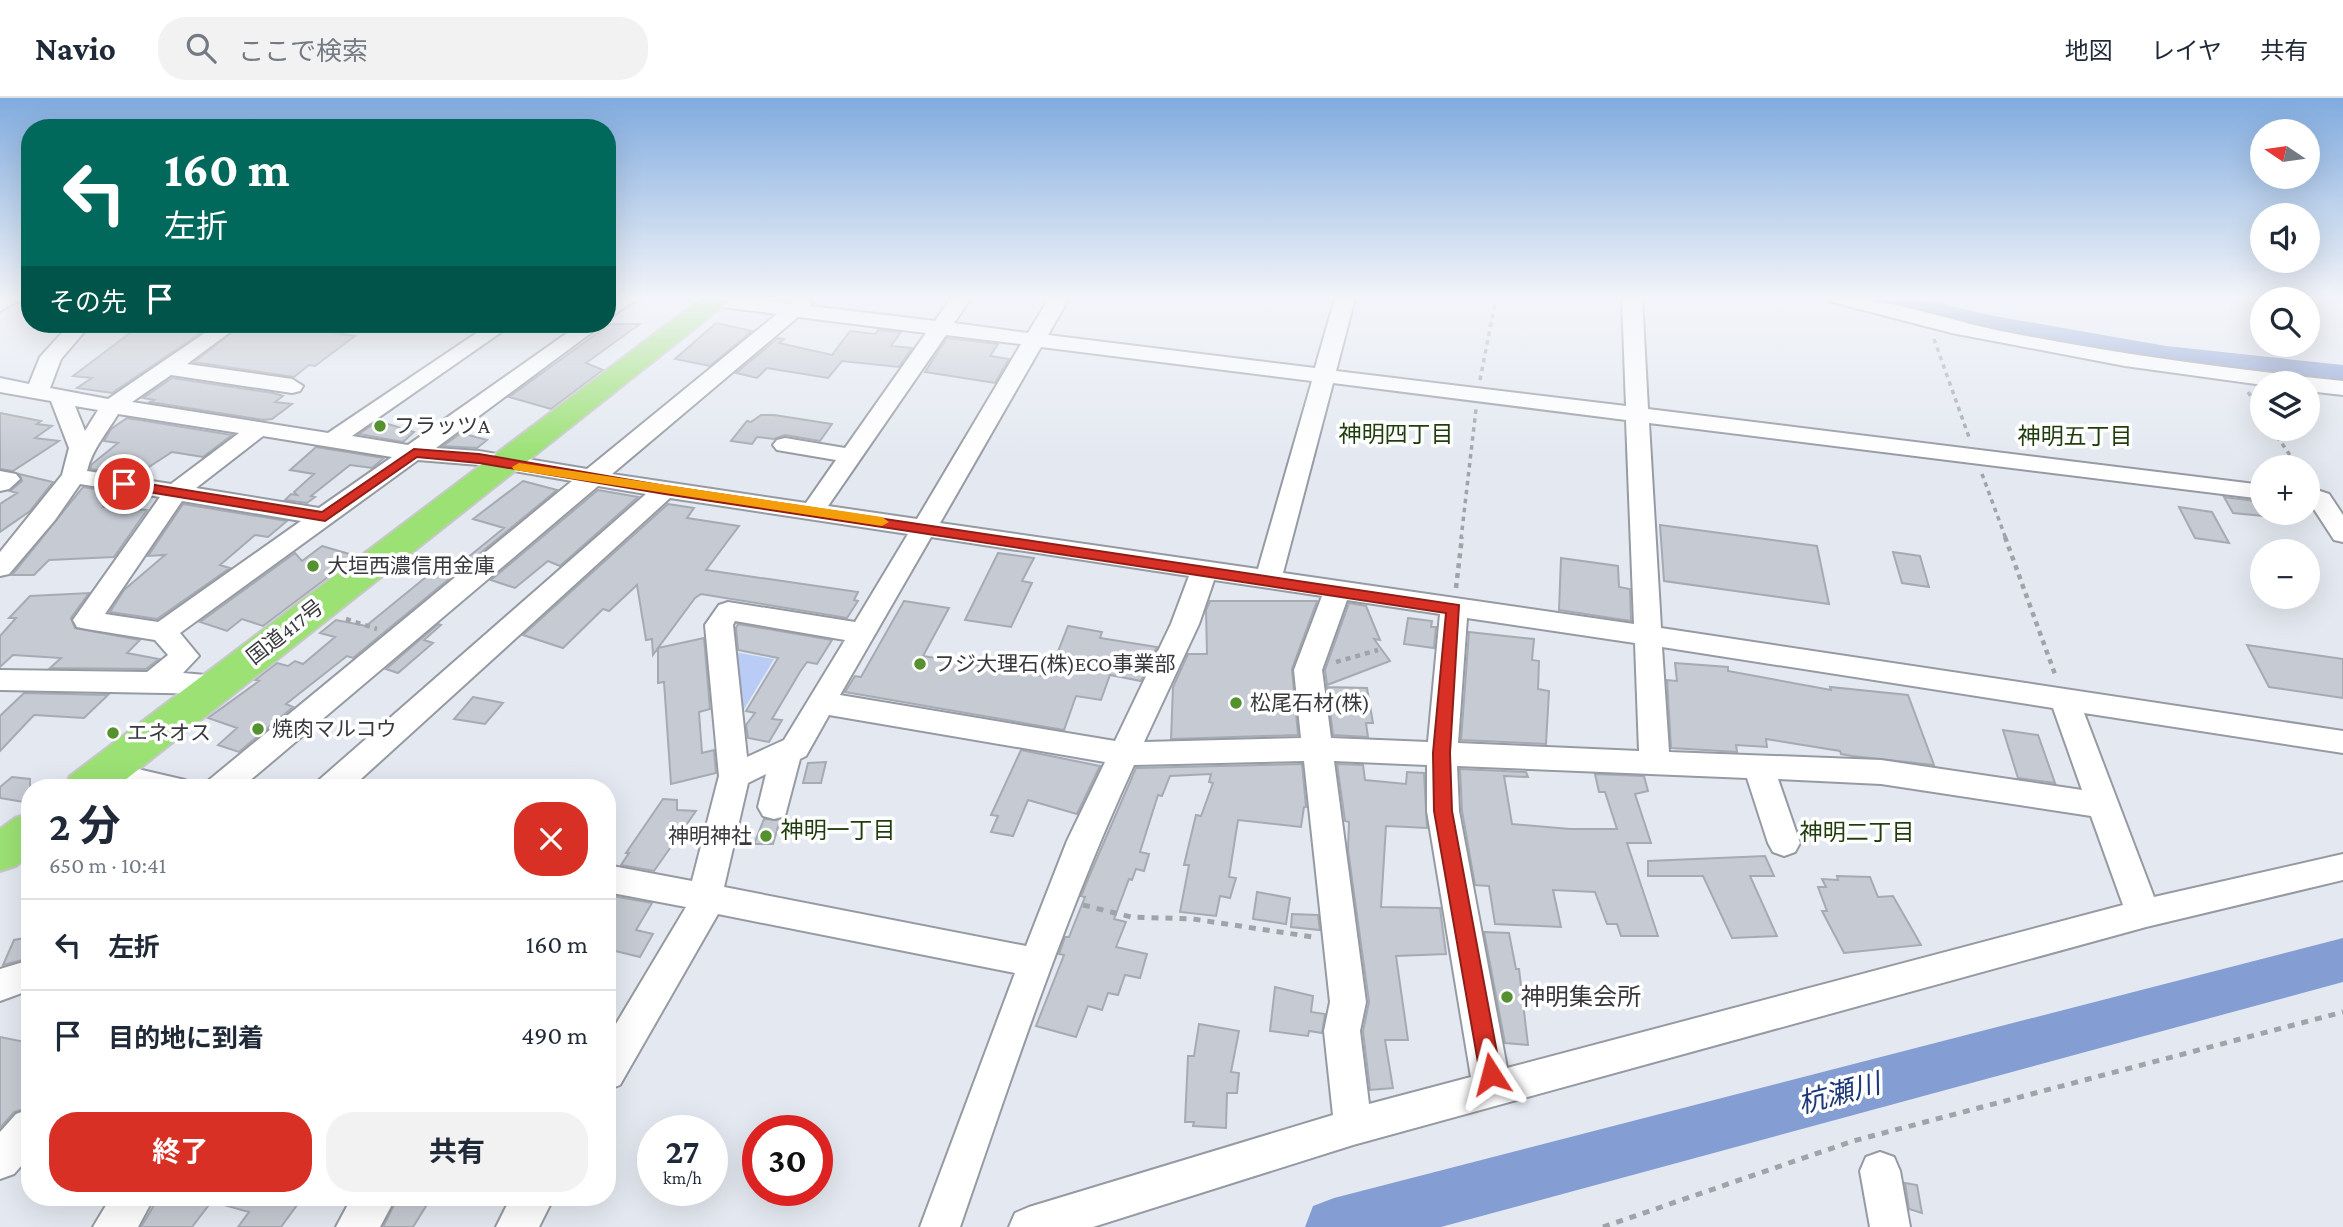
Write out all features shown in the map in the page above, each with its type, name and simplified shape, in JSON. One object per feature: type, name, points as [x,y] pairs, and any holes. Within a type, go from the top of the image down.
[{"type":"highway","name":"国道417号","points":[[97,779],[646,351]]},
{"type":"highway","points":[[0,853],[21,837]]},
{"type":"street","points":[[37,391],[51,357],[57,351]]},
{"type":"street","points":[[81,448],[91,440],[112,406],[192,351]]},
{"type":"street","points":[[332,440],[464,351]]},
{"type":"street","points":[[163,632],[556,351]]},
{"type":"street","points":[[231,779],[744,351]]},
{"type":"street","points":[[813,512],[924,351]]},
{"type":"street","points":[[734,776],[794,748],[1029,351]]},
{"type":"street","points":[[1126,351],[2250,490]]},
{"type":"street","points":[[1268,581],[1330,351]]},
{"type":"street","points":[[1634,351],[1654,761]]},
{"type":"street","points":[[2076,351],[2250,377]]},
{"type":"street","points":[[167,368],[281,380]]},
{"type":"street","points":[[0,385],[112,406],[414,453],[479,458],[665,490],[1454,609],[1646,635],[2343,742]]},
{"type":"street","points":[[2320,385],[2343,388]]},
{"type":"street","points":[[0,568],[74,476],[81,448],[61,396]]},
{"type":"street","points":[[155,681],[185,656],[163,632],[87,620],[175,493],[258,429]]},
{"type":"street","points":[[785,445],[852,456]]},
{"type":"street","points":[[74,476],[325,517]]},
{"type":"street","points":[[0,478],[8,479],[0,484]]},
{"type":"street","points":[[340,779],[665,490]]},
{"type":"street","points":[[2324,499],[2343,534]]},
{"type":"street","points":[[940,1227],[997,1065],[1083,841],[1185,624],[1204,571]]},
{"type":"street","points":[[1336,591],[1308,670],[1348,1002],[1342,1031],[1353,1127]]},
{"type":"street","points":[[1454,609],[1442,753],[1443,811],[1493,1090]]},
{"type":"street","points":[[616,1058],[701,915],[734,776],[719,625],[727,611],[862,633]]},
{"type":"street","points":[[0,680],[218,684]]},
{"type":"street","points":[[2065,700],[2136,898],[2146,913]]},
{"type":"street","points":[[822,703],[1125,754],[1317,749],[1881,772],[2102,805]]},
{"type":"street","points":[[775,807],[786,752]]},
{"type":"street","points":[[1758,766],[1784,843]]},
{"type":"street","points":[[97,779],[131,779]]},
{"type":"street","points":[[1029,1227],[1353,1127],[2146,913],[2343,867]]},
{"type":"street","points":[[616,880],[1038,963]]},
{"type":"street","points":[[0,985],[21,978]]},
{"type":"street","points":[[0,1160],[21,1137]]},
{"type":"street","points":[[1880,1171],[1890,1227]]},
{"type":"street","points":[[356,1227],[370,1206]]},
{"type":"street","points":[[516,1227],[529,1206]]},
{"type":"path","points":[[1454,609],[1478,395],[1486,351]]},
{"type":"path","points":[[1938,351],[2065,700]]},
{"type":"path","points":[[2243,384],[2250,394]]},
{"type":"path","points":[[315,608],[400,637]]},
{"type":"path","points":[[1308,670],[1378,650]]},
{"type":"path","points":[[1062,900],[1131,917],[1193,919],[1340,940]]},
{"type":"path","points":[[1603,1227],[1853,1141],[2343,1012]]},
{"type":"shaded area","points":[[734,652],[774,659],[743,711]]},
{"type":"building","points":[[107,351],[175,351],[112,393],[77,388],[92,378],[73,376]]},
{"type":"building","points":[[209,351],[335,351],[294,377],[194,362]]},
{"type":"building","points":[[573,351],[603,351],[586,363],[603,370],[551,409],[509,397]]},
{"type":"building","points":[[684,351],[728,351],[710,366],[675,359]]},
{"type":"building","points":[[763,351],[813,351],[832,355],[835,351],[910,351],[899,367],[842,361],[828,378],[767,368],[757,378],[736,373]]},
{"type":"building","points":[[939,351],[994,351],[990,356],[1009,359],[995,383],[925,372]]},
{"type":"building","points":[[172,378],[273,393],[283,396],[275,402],[292,404],[272,419],[263,420],[150,402],[154,400],[143,398]]},
{"type":"building","points":[[0,413],[41,421],[37,424],[52,426],[35,438],[59,441],[13,471],[0,469]]},
{"type":"building","points":[[761,415],[832,424],[820,441],[785,435],[774,439],[757,437],[752,444],[731,441],[747,421],[751,422]]},
{"type":"building","points":[[127,418],[232,435],[203,457],[172,452],[135,476],[90,469],[92,464],[118,443],[104,441],[111,429]]},
{"type":"building","name":"フラッツA","points":[[378,421],[414,432],[403,442],[359,434]]},
{"type":"building","points":[[461,433],[487,440],[477,448],[443,446]]},
{"type":"building","points":[[316,447],[384,458],[372,468],[350,465],[311,496],[315,497],[307,503],[285,500],[291,494],[297,495],[294,492],[314,474],[290,470]]},
{"type":"building","points":[[19,474],[53,482],[30,511],[0,532],[0,504],[17,493],[10,491],[22,481]]},
{"type":"building","points":[[523,481],[557,490],[353,658],[347,656],[286,704],[293,707],[239,752],[218,745],[237,728],[208,718],[259,681],[255,680],[277,663],[288,666],[295,661],[303,664],[335,637],[320,633],[336,620],[366,626],[448,559],[461,563],[504,528],[473,519]]},
{"type":"building","points":[[83,487],[116,493],[103,507],[147,510],[114,557],[49,560],[34,575],[12,575]]},
{"type":"building","points":[[598,490],[638,497],[560,566],[548,561],[515,588],[491,580]]},
{"type":"building","points":[[2224,497],[2250,500],[2250,515],[2233,513]]},
{"type":"building","points":[[183,504],[287,521],[268,537],[255,535],[220,565],[230,568],[157,619],[110,612],[124,590],[165,555],[148,556]]},
{"type":"building","points":[[668,504],[694,508],[687,518],[739,526],[706,570],[858,592],[854,600],[858,601],[847,618],[701,594],[695,598],[653,655],[652,639],[646,640],[637,585],[609,611],[603,609],[563,648],[523,635]]},
{"type":"building","points":[[2179,507],[2212,512],[2229,543],[2195,538]]},
{"type":"building","points":[[1660,525],[1817,546],[1829,604],[1664,581]]},
{"type":"building","points":[[322,546],[356,556],[263,626],[242,619],[227,631],[200,622],[295,553],[302,561]]},
{"type":"building","points":[[1893,552],[1920,556],[1929,587],[1902,583]]},
{"type":"building","points":[[998,553],[1034,558],[1022,581],[1032,583],[1011,627],[965,620]]},
{"type":"building","points":[[1561,558],[1618,566],[1619,587],[1630,589],[1631,621],[1559,610]]},
{"type":"building","points":[[89,593],[71,618],[75,628],[140,640],[127,653],[159,659],[146,669],[50,668],[61,658],[13,655],[0,667],[0,636],[16,618],[9,618],[30,596]]},
{"type":"building","points":[[904,601],[949,608],[923,656],[1048,677],[1068,626],[1102,632],[1100,638],[1157,647],[1141,681],[1110,675],[1101,700],[1076,696],[1064,730],[845,692],[855,676],[861,677]]},
{"type":"building","name":"松尾石材(株)","points":[[1210,601],[1317,601],[1292,669],[1298,735],[1171,739],[1173,687],[1188,654],[1207,654],[1206,610]]},
{"type":"building","points":[[1349,603],[1366,606],[1380,640],[1374,639],[1390,661],[1327,685],[1325,670]]},
{"type":"building","points":[[1408,618],[1432,621],[1431,627],[1436,627],[1434,648],[1404,644]]},
{"type":"building","points":[[438,624],[441,625],[424,640],[433,643],[398,673],[386,669]]},
{"type":"building","points":[[738,624],[832,640],[817,664],[807,662],[800,672],[772,719],[782,720],[769,742],[748,738],[746,725],[755,713],[746,711],[778,658],[738,650]]},
{"type":"building","points":[[1469,632],[1534,639],[1532,660],[1539,661],[1538,689],[1549,691],[1546,744],[1461,740]]},
{"type":"building","points":[[704,638],[710,709],[699,712],[702,753],[714,750],[716,773],[671,784],[664,682],[658,683],[658,648]]},
{"type":"building","points":[[2247,645],[2343,659],[2343,698],[2269,687]]},
{"type":"building","points":[[1675,663],[1728,667],[1728,671],[1831,690],[1830,687],[1908,695],[1934,765],[1852,756],[1841,754],[1840,751],[1766,739],[1767,747],[1736,745],[1737,752],[1671,748],[1667,680],[1677,681]]},
{"type":"building","points":[[1327,687],[1367,688],[1373,723],[1366,723],[1368,737],[1333,735]]},
{"type":"building","points":[[24,693],[108,695],[84,718],[34,715],[0,751],[0,716]]},
{"type":"building","points":[[473,697],[503,703],[485,724],[454,719]]},
{"type":"building","points":[[2003,730],[2038,735],[2055,783],[2018,778]]},
{"type":"building","points":[[1021,750],[1100,766],[1077,814],[1028,800],[1013,836],[991,832],[998,816],[991,815]]},
{"type":"building","points":[[826,762],[821,783],[803,783],[808,763]]},
{"type":"building","points":[[1302,764],[1306,807],[1301,827],[1238,820],[1229,877],[1236,878],[1230,898],[1220,896],[1216,916],[1180,912],[1189,865],[1184,865],[1196,815],[1201,816],[1213,783],[1209,782],[1211,774],[1170,776],[1162,796],[1158,795],[1140,852],[1149,854],[1144,871],[1136,869],[1132,880],[1129,879],[1114,919],[1126,922],[1116,947],[1147,954],[1140,978],[1125,975],[1118,995],[1108,993],[1102,1010],[1088,1006],[1076,1037],[1036,1026],[1064,955],[1059,954],[1065,937],[1069,937],[1085,897],[1081,896],[1136,768]]},
{"type":"building","points":[[1337,764],[1363,765],[1365,780],[1406,784],[1407,772],[1424,773],[1427,828],[1386,826],[1381,907],[1440,908],[1446,954],[1396,956],[1408,1040],[1385,1040],[1393,1088],[1370,1090],[1363,1031],[1369,1002],[1348,850],[1349,822],[1345,821]]},
{"type":"building","points":[[1460,769],[1526,772],[1528,777],[1504,776],[1512,824],[1570,829],[1617,829],[1605,792],[1599,792],[1595,774],[1644,776],[1648,791],[1635,794],[1651,843],[1627,843],[1658,936],[1621,936],[1617,924],[1607,924],[1595,892],[1553,890],[1561,927],[1495,924],[1489,886],[1475,885],[1462,811]]},
{"type":"building","points":[[12,777],[30,779],[21,779],[21,802],[0,798],[0,787]]},
{"type":"building","points":[[663,799],[677,800],[677,810],[696,811],[654,871],[621,865],[629,853],[626,853]]},
{"type":"building","name":"神明神社","points":[[764,819],[780,820],[773,844],[754,844]]},
{"type":"building","points":[[1765,856],[1774,876],[1750,876],[1777,936],[1732,938],[1703,876],[1648,876],[1648,861]]},
{"type":"building","points":[[1837,876],[1870,877],[1878,897],[1893,896],[1921,945],[1844,953],[1822,911],[1827,911],[1818,887],[1826,887],[1822,879],[1838,880]]},
{"type":"building","points":[[1257,892],[1290,898],[1286,924],[1253,919]]},
{"type":"building","points":[[616,897],[652,903],[636,930],[653,934],[640,957],[616,951]]},
{"type":"building","points":[[1292,914],[1318,915],[1320,930],[1291,927]]},
{"type":"building","name":"神明集会所","points":[[1484,932],[1509,933],[1516,969],[1519,969],[1528,1045],[1505,1043]]},
{"type":"building","points":[[21,939],[21,960],[3,965],[14,940]]},
{"type":"building","points":[[1275,987],[1313,996],[1311,1012],[1325,1014],[1322,1033],[1309,1031],[1308,1036],[1270,1031]]},
{"type":"building","points":[[1199,1024],[1239,1031],[1231,1072],[1239,1073],[1237,1093],[1227,1093],[1226,1128],[1193,1126],[1194,1122],[1185,1122],[1188,1056],[1194,1056]]},
{"type":"building","points":[[0,1037],[21,1041],[21,1110],[14,1112],[0,1128]]},
{"type":"building","points":[[1905,1183],[1917,1185],[1922,1213],[1909,1209]]},
{"type":"building","points":[[154,1206],[208,1206],[192,1227],[141,1227]]},
{"type":"building","points":[[228,1206],[296,1206],[281,1227],[238,1227],[249,1212]]},
{"type":"building","points":[[394,1206],[426,1206],[413,1227],[383,1227]]},
{"type":"waterway","points":[[2141,351],[2343,374]]},
{"type":"waterway","name":"杭瀬川","points":[[1334,1227],[2343,960]]},
{"type":"slow traffic","points":[[519,467],[882,522]]},
{"type":"place","name":"フラッツA","points":[[380,426]]},
{"type":"place","name":"大垣西濃信用金庫","points":[[313,566]]},
{"type":"place","name":"フジ大理石(株)ECO事業部","points":[[920,664]]},
{"type":"place","name":"松尾石材(株)","points":[[1236,703]]},
{"type":"place","name":"焼肉マルコウ","points":[[258,729]]},
{"type":"place","name":"エネオス","points":[[113,733]]},
{"type":"place","name":"神明神社","points":[[766,836]]},
{"type":"place","name":"神明集会所","points":[[1507,997]]},
{"type":"district","name":"神明四丁目","points":[[1396,434]]},
{"type":"district","name":"神明五丁目","points":[[2075,436]]},
{"type":"district","name":"神明一丁目","points":[[838,830]]},
{"type":"district","name":"神明二丁目","points":[[1857,832]]},
{"type":"route","points":[[124,484],[325,517],[414,453],[479,458],[518,467],[665,490],[1454,609],[1442,753],[1443,811],[1491,1074]]}]
